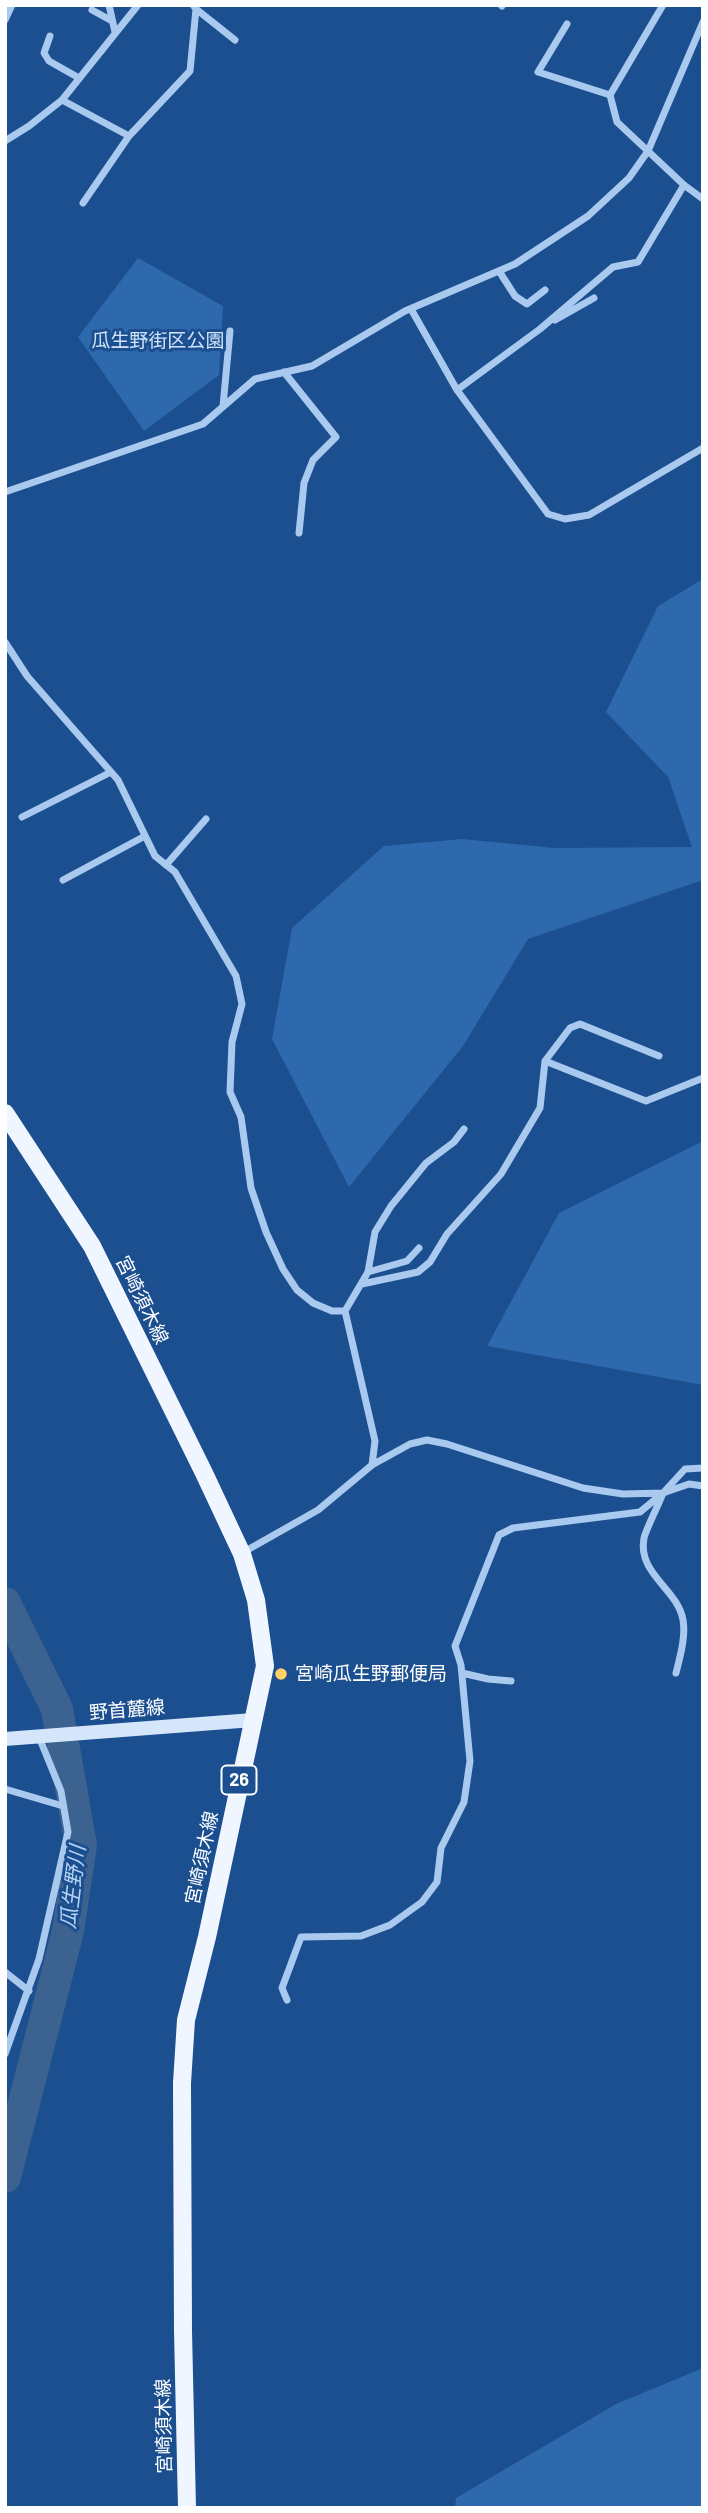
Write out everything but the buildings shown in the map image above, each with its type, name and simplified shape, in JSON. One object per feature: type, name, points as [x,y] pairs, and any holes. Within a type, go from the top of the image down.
[{"type":"main road","name":"宮崎須木線","points":[[5,1113],[92,1246],[242,1554],[256,1600],[265,1666],[207,1937],[186,2020],[181,2083],[187,2508]]},
{"type":"main road","name":"野首麓線","points":[[5,1740],[253,1720]]},
{"type":"street","points":[[5,20],[12,5]]},
{"type":"street","points":[[109,5],[115,32]]},
{"type":"street","points":[[5,141],[30,126],[62,100],[138,5]]},
{"type":"street","points":[[663,5],[610,95],[617,122],[684,185],[703,199]]},
{"type":"street","points":[[195,7],[235,40]]},
{"type":"street","points":[[83,203],[129,136],[190,71],[195,7]]},
{"type":"street","points":[[92,9],[113,21]]},
{"type":"street","points":[[5,492],[203,424],[255,379],[312,366],[411,309],[515,264],[588,216],[629,178],[648,151],[703,22]]},
{"type":"street","points":[[567,24],[538,72],[610,95]]},
{"type":"street","points":[[50,36],[44,53],[49,61],[79,78]]},
{"type":"street","points":[[62,100],[129,136]]},
{"type":"street","points":[[457,390],[540,330],[614,267],[638,261],[684,185]]},
{"type":"street","points":[[499,271],[515,296],[527,304],[545,290]]},
{"type":"street","points":[[540,330],[594,298]]},
{"type":"street","points":[[411,309],[457,390],[548,514],[565,519],[589,515],[703,448]]},
{"type":"street","points":[[223,407],[230,331]]},
{"type":"street","points":[[284,373],[336,437],[313,460],[304,483],[299,533]]},
{"type":"street","points":[[5,642],[27,676],[117,780],[155,856],[175,872],[236,976],[242,1004],[232,1042],[230,1093],[241,1118],[251,1188],[266,1232],[283,1269],[297,1290],[313,1303],[332,1311],[345,1311]]},
{"type":"street","points":[[22,817],[111,772]]},
{"type":"street","points":[[166,865],[206,819]]},
{"type":"street","points":[[63,880],[145,836]]},
{"type":"street","points":[[362,1283],[418,1272],[430,1262],[447,1234],[501,1174],[540,1108],[545,1061],[570,1028],[580,1024],[659,1056]]},
{"type":"street","points":[[545,1061],[646,1101],[703,1078]]},
{"type":"street","points":[[372,1465],[375,1441],[345,1311],[368,1272],[375,1233],[391,1206],[426,1163],[454,1142],[464,1129]]},
{"type":"street","points":[[368,1272],[407,1261],[419,1248]]},
{"type":"street","points":[[242,1554],[317,1510],[372,1465],[410,1444],[427,1440],[583,1488],[623,1494],[663,1493],[689,1484],[703,1486]]},
{"type":"street","points":[[287,2000],[282,1988],[301,1937],[361,1936],[390,1925],[422,1902],[437,1882],[440,1848],[464,1802],[470,1761],[462,1673],[455,1646],[499,1535],[513,1528],[640,1512],[663,1493],[685,1469],[703,1468]]},
{"type":"street","points":[[663,1493],[644,1538],[646,1559],[655,1578],[673,1598],[683,1619],[676,1673]]},
{"type":"street","points":[[462,1673],[510,1681]]},
{"type":"street","points":[[5,2054],[29,1991],[68,1832],[61,1791],[45,1737]]},
{"type":"street","points":[[5,1789],[63,1806]]},
{"type":"street","points":[[5,1972],[29,1991]]},
{"type":"green space","name":"瓜生野街区公園","points":[[138,258],[223,306],[219,375],[144,431],[78,337]]},
{"type":"green space","points":[[703,579],[703,880],[528,939],[463,1046],[349,1187],[272,1039],[292,928],[384,846],[462,839],[554,848],[692,847],[668,777],[606,712],[658,606]]},
{"type":"green space","points":[[703,1141],[703,1385],[487,1346],[559,1213]]},
{"type":"green space","points":[[703,2368],[703,2508],[455,2508],[456,2498],[616,2404]]},
{"type":"waterway","name":"瓜生野川","points":[[5,1603],[57,1709],[81,1845],[68,1931],[5,2177]]},
{"type":"place","name":"宮崎瓜生野郵便局","points":[[281,1674]]}]
